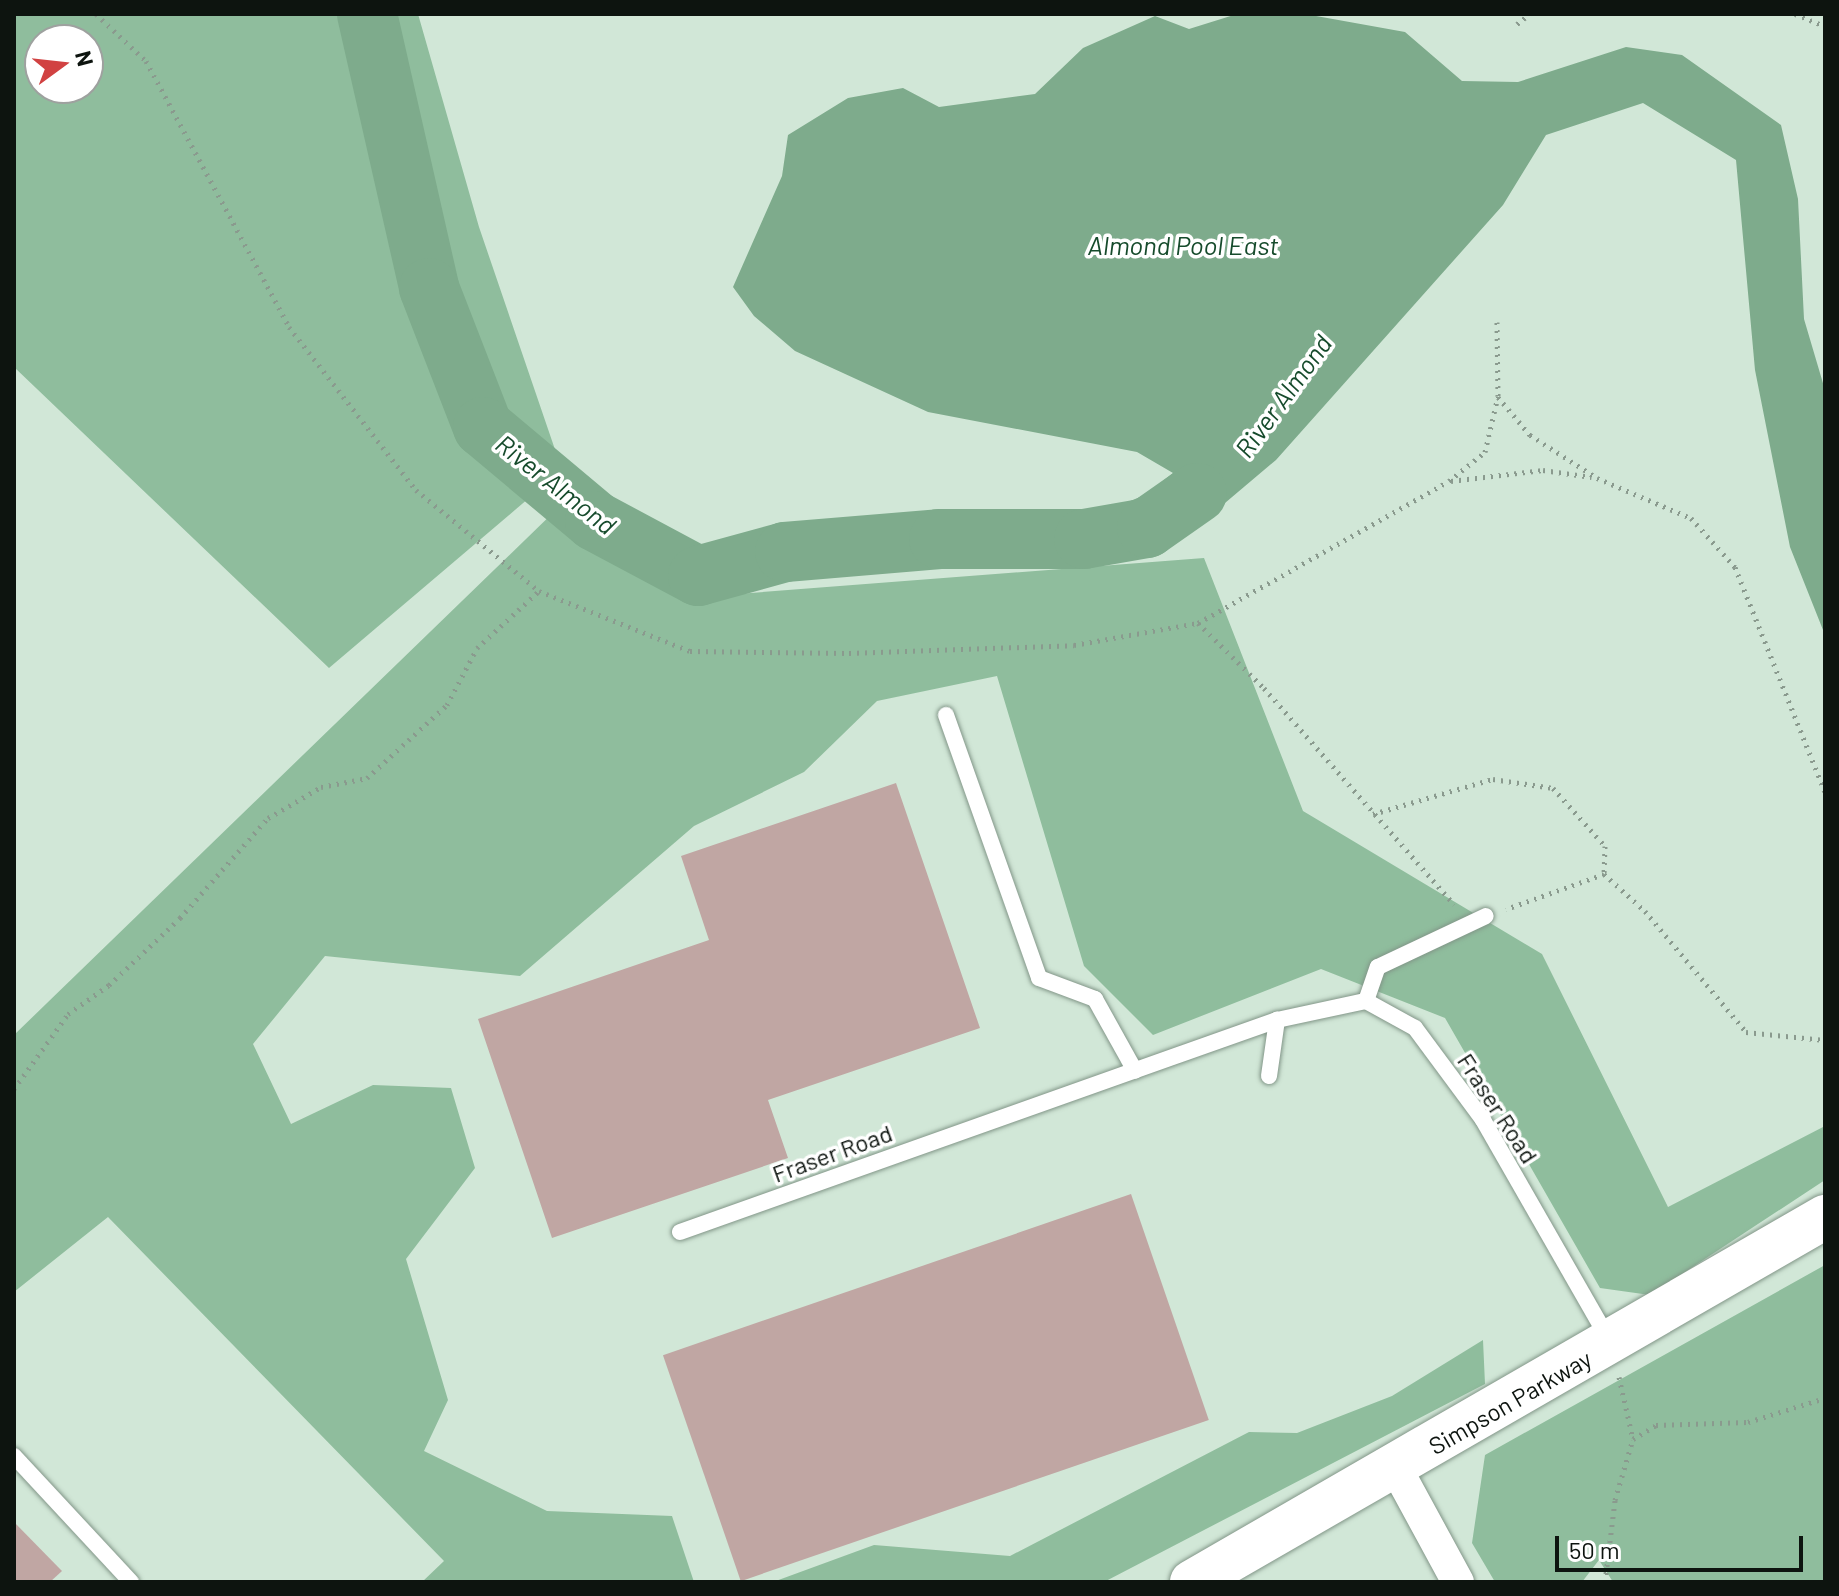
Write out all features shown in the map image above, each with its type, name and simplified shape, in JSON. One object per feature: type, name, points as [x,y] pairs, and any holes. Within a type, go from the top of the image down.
[{"type":"main road","name":"Simpson Parkway","points":[[1192,1582],[1396,1468],[1825,1217]]},
{"type":"street","points":[[1396,1468],[1458,1582]]},
{"type":"lane","points":[[946,715],[1039,978],[1095,999],[1135,1071]]},
{"type":"lane","points":[[1366,1001],[1378,967],[1486,916]]},
{"type":"lane","name":"Fraser Road","points":[[680,1232],[1277,1020],[1366,1001],[1415,1028],[1483,1120],[1611,1343]]},
{"type":"lane","points":[[1269,1076],[1277,1020]]},
{"type":"lane","points":[[14,1456],[131,1582]]},
{"type":"path","points":[[96,14],[146,61],[289,327],[416,490],[539,591],[690,651],[849,653],[1074,645],[1198,623],[1449,481],[1485,452],[1498,396],[1497,322]]},
{"type":"path","points":[[1517,24],[1530,14]]},
{"type":"path","points":[[1795,14],[1825,26]]},
{"type":"path","points":[[1498,396],[1530,435],[1597,478],[1691,518],[1735,567],[1825,792]]},
{"type":"path","points":[[1449,481],[1543,470],[1597,478]]},
{"type":"path","points":[[14,1089],[68,1014],[109,985],[180,918],[268,818],[321,787],[367,778],[447,705],[477,648],[539,591]]},
{"type":"path","points":[[1198,623],[1264,688],[1469,924]]},
{"type":"path","points":[[1373,814],[1493,779],[1553,788],[1605,846],[1604,874],[1645,911],[1746,1032],[1825,1040]]},
{"type":"path","points":[[1486,916],[1604,874]]},
{"type":"path","points":[[1605,1582],[1615,1500],[1633,1439],[1611,1343]]},
{"type":"path","points":[[1633,1439],[1656,1425],[1748,1422],[1825,1398]]},
{"type":"shaded area","points":[[14,14],[418,14],[479,227],[562,470],[329,668],[14,367]]},
{"type":"shaded area","points":[[560,506],[698,597],[1204,558],[1303,811],[1542,954],[1668,1207],[1825,1126],[1825,1180],[1650,1295],[1600,1288],[1445,1018],[1321,969],[1153,1035],[1084,966],[997,676],[877,701],[804,772],[694,826],[520,976],[325,956],[253,1044],[291,1124],[373,1085],[451,1088],[475,1168],[406,1259],[448,1400],[424,1451],[547,1511],[672,1516],[694,1582],[422,1582],[444,1561],[108,1217],[14,1292],[14,1035]]},
{"type":"shaded area","points":[[1825,1265],[1825,1582],[1613,1582],[1599,1560],[1582,1582],[1495,1582],[1472,1543],[1485,1455]]},
{"type":"shaded area","points":[[1483,1340],[1485,1384],[1104,1582],[773,1582],[874,1545],[1010,1556],[1249,1432],[1297,1433],[1392,1396]]},
{"type":"water","name":"Almond Pool East","points":[[1237,14],[1305,14],[1405,32],[1462,81],[1518,82],[1626,47],[1682,55],[1781,125],[1798,199],[1804,319],[1825,390],[1825,635],[1790,547],[1755,370],[1736,160],[1643,103],[1546,135],[1503,205],[1276,460],[1193,530],[1138,549],[1113,508],[1145,495],[1173,473],[1137,452],[928,412],[795,351],[754,316],[733,287],[782,176],[788,135],[848,98],[903,88],[939,107],[1035,94],[1083,48],[1155,16],[1189,29]]},
{"type":"building","points":[[896,783],[980,1028],[768,1100],[788,1158],[552,1238],[478,1019],[709,940],[681,856]]},
{"type":"building","points":[[1131,1194],[1209,1420],[741,1581],[663,1355]]},
{"type":"building","points":[[14,1522],[62,1571],[50,1582],[14,1582]]},
{"type":"waterway","name":"River Almond","points":[[367,14],[429,288],[483,427],[595,521],[698,576],[785,552],[939,539],[1084,539],[1147,528],[1197,493]]}]
